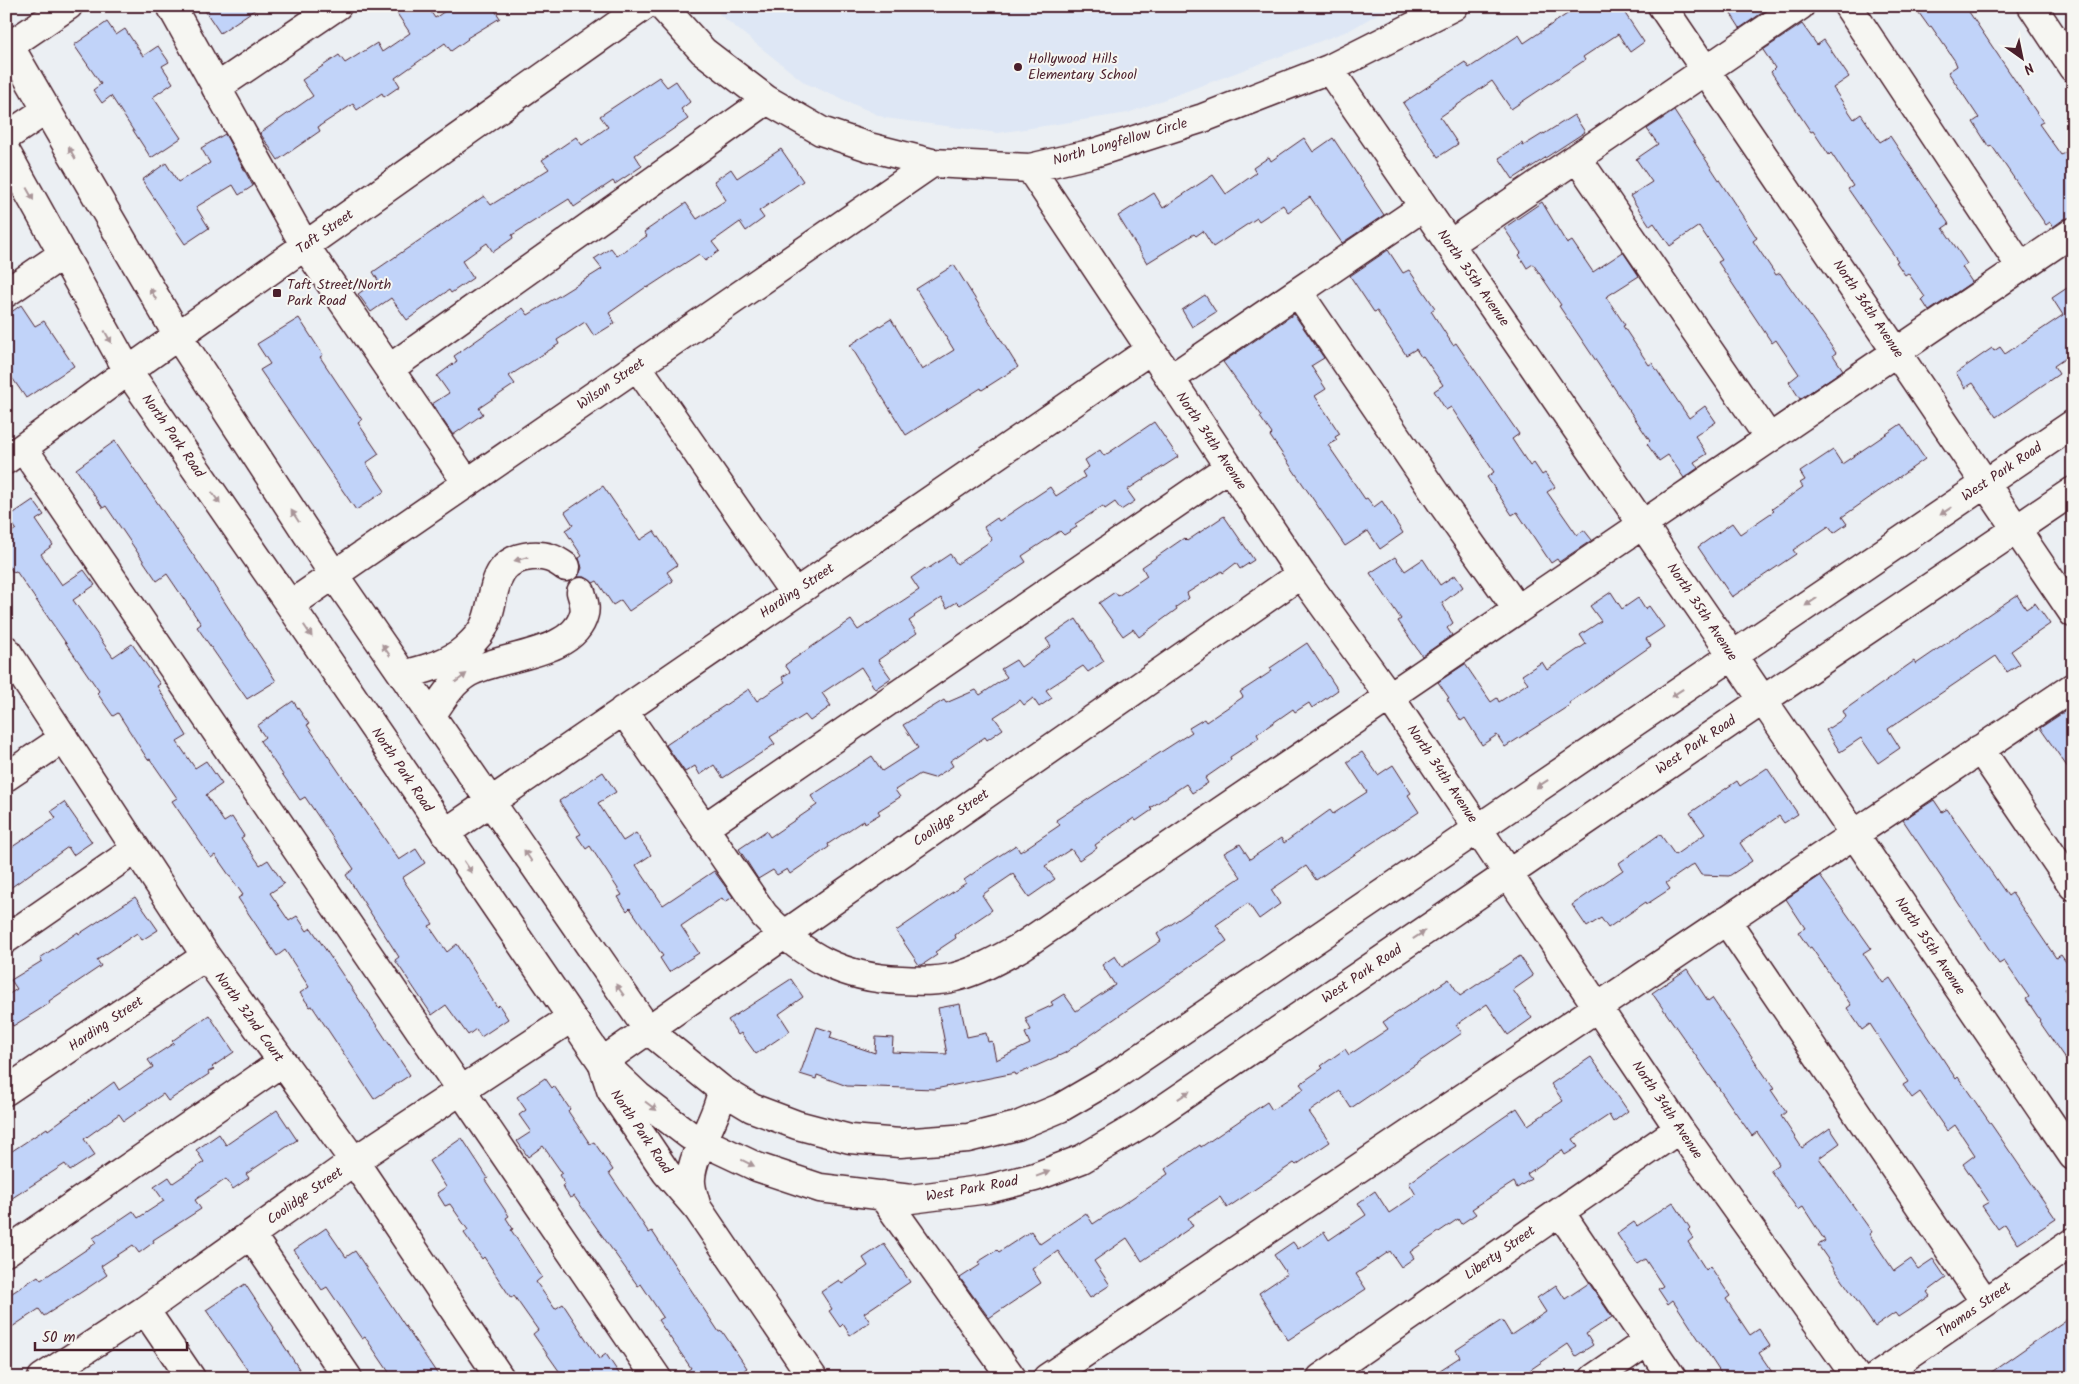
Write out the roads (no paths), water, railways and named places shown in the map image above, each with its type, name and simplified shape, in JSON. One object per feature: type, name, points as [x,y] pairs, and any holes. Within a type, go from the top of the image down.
[{"type":"street","points":[[68,6],[7,45],[178,336],[334,575],[648,1030]]},
{"type":"street","points":[[171,6],[305,246],[467,483]]},
{"type":"street","points":[[216,88],[337,6]]},
{"type":"street","name":"Taft Street","points":[[15,454],[178,336],[644,6]]},
{"type":"street","name":"North Longfellow Circle","points":[[662,6],[704,51],[767,100],[821,130],[869,147],[932,163],[1030,168],[1094,153],[1203,118],[1329,69],[1454,6]]},
{"type":"street","name":"North 36th Avenue","points":[[1662,6],[2073,613]]},
{"type":"street","points":[[1450,244],[1800,6]]},
{"type":"street","points":[[1848,6],[2021,267]]},
{"type":"street","points":[[2032,6],[2073,68]]},
{"type":"street","name":"North 35th Avenue","points":[[1329,69],[1763,700],[2073,1156]]},
{"type":"street","points":[[390,370],[767,100]]},
{"type":"street","points":[[6,137],[46,110]]},
{"type":"street","name":"North Park Road","points":[[6,152],[128,372],[290,605],[602,1062],[611,1090],[666,1172],[698,1209],[813,1378]]},
{"type":"street","points":[[1578,158],[1769,438]]},
{"type":"street","name":"Wilson Street","points":[[290,605],[932,163]]},
{"type":"street","name":"North 34th Avenue","points":[[1030,168],[1301,574],[1389,696],[1679,1129],[1857,1378]]},
{"type":"street","points":[[1170,379],[1424,207]]},
{"type":"street","points":[[624,710],[764,915],[783,935],[826,964],[854,975],[880,979],[918,981],[953,978],[988,966],[1021,947],[2073,232]]},
{"type":"street","points":[[6,293],[63,254]]},
{"type":"street","points":[[1298,292],[1441,502],[1517,609]]},
{"type":"street","name":"Harding Street","points":[[445,833],[1150,350]]},
{"type":"street","points":[[637,366],[794,593]]},
{"type":"street","name":"West Park Road","points":[[648,1030],[722,1090],[752,1108],[796,1125],[850,1139],[900,1142],[968,1138],[1017,1126],[1060,1108],[1110,1079],[2073,424]]},
{"type":"street","points":[[15,454],[462,1090],[656,1378]]},
{"type":"street","points":[[704,828],[1229,467]]},
{"type":"street","name":"West Park Road","points":[[602,1062],[638,1096],[689,1135],[757,1168],[820,1188],[911,1198],[988,1189],[1035,1177],[1082,1159],[1143,1123],[2073,491]]},
{"type":"street","points":[[403,675],[450,660],[466,648],[486,623],[493,588],[502,570],[514,559],[543,555],[556,559],[566,567]]},
{"type":"street","name":"Coolidge Street","points":[[602,1062],[1301,574]]},
{"type":"street","points":[[431,716],[451,686],[470,672],[550,647],[560,643],[570,635],[578,627],[584,614],[581,592]]},
{"type":"street","name":"North 32nd Court","points":[[6,650],[206,956],[354,1161],[500,1378]]},
{"type":"street","points":[[1047,1378],[2073,687]]},
{"type":"street","points":[[6,778],[64,738]]},
{"type":"street","points":[[1980,750],[2073,886]]},
{"type":"street","points":[[6,939],[136,849]]},
{"type":"street","points":[[1726,920],[1985,1302]]},
{"type":"street","name":"Harding Street","points":[[6,1091],[206,956]]},
{"type":"street","name":"Coolidge Street","points":[[42,1378],[144,1310],[354,1161],[571,1018]]},
{"type":"street","points":[[6,1252],[282,1062]]},
{"type":"street","points":[[698,1209],[691,1178],[695,1161],[719,1106],[722,1090]]},
{"type":"street","name":"Liberty Street","points":[[1321,1378],[1679,1129]]},
{"type":"street","points":[[882,1195],[1012,1378]]},
{"type":"street","points":[[1560,1212],[1672,1378]]},
{"type":"street","points":[[251,1235],[348,1378]]},
{"type":"street","name":"Thomas Street","points":[[1875,1378],[2073,1242]]},
{"type":"street","points":[[144,1310],[191,1378]]},
{"type":"street","points":[[1594,1378],[1648,1341]]},
{"type":"place","name":"Hollywood Hills Elementary School","points":[[1018,67]]},
{"type":"place","name":"Taft Street/North Park Road","points":[[277,293]]}]
